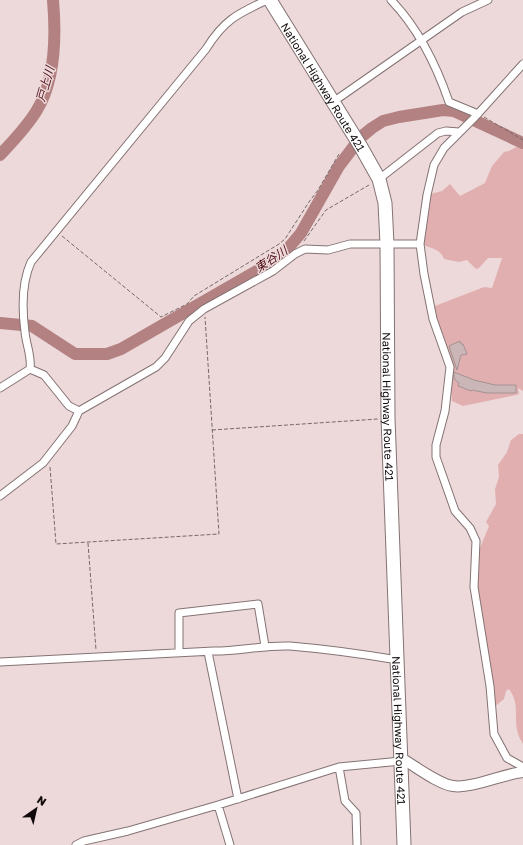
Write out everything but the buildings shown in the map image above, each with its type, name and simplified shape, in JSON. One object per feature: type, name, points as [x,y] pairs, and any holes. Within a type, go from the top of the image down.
[{"type":"highway","name":"National Highway Route 421","points":[[268,0],[358,142],[379,179],[385,203],[387,244],[388,418],[404,845]]},
{"type":"street","points":[[0,388],[30,369],[31,364],[25,332],[23,291],[26,272],[31,262],[206,48],[216,31],[224,23],[239,13],[268,0]]},
{"type":"street","points":[[333,102],[462,12],[488,0]]},
{"type":"street","points":[[394,1],[422,40],[441,79],[449,102],[477,116]]},
{"type":"street","points":[[523,64],[477,116],[444,148],[434,165],[427,195],[420,244],[433,319],[450,367],[445,411],[436,445],[436,457],[455,511],[470,528],[476,541],[474,587],[490,686],[494,734],[507,758],[523,767]]},
{"type":"street","points":[[379,179],[438,133],[446,131],[459,132]]},
{"type":"street","points":[[0,496],[47,459],[72,426],[79,411],[156,367],[165,358],[188,321],[204,309],[273,271],[295,254],[305,249],[328,250],[350,244],[420,244]]},
{"type":"street","points":[[30,369],[44,375],[69,406],[79,411]]},
{"type":"street","points":[[179,652],[179,613],[258,604],[266,646]]},
{"type":"street","points":[[0,662],[97,656],[150,655],[179,652],[208,652],[266,646],[289,646],[329,650],[398,660]]},
{"type":"street","points":[[208,652],[238,799]]},
{"type":"street","points":[[76,845],[84,841],[128,831],[218,805],[339,767],[401,760],[440,781],[454,786],[473,784],[523,772]]},
{"type":"street","points":[[339,767],[345,801],[356,813],[357,845]]},
{"type":"street","points":[[218,805],[230,845]]},
{"type":"path","points":[[477,116],[523,140]]},
{"type":"path","points":[[57,232],[161,317],[183,306],[194,296],[279,244],[292,230],[339,154]]},
{"type":"path","points":[[295,254],[326,210],[379,179]]},
{"type":"path","points":[[47,459],[50,462],[56,544],[219,534],[205,323]]},
{"type":"path","points":[[211,430],[388,418]]},
{"type":"path","points":[[88,543],[97,656]]},
{"type":"shaded area","points":[[520,145],[523,147],[523,391],[518,388],[519,394],[516,395],[463,406],[452,401],[450,376],[433,308],[484,287],[492,288],[502,258],[488,258],[479,268],[476,269],[467,260],[459,262],[444,259],[438,251],[422,244],[431,194],[442,191],[450,184],[460,196],[485,183],[492,166],[504,152]]},
{"type":"shaded area","points":[[519,434],[523,434],[523,744],[517,729],[515,703],[509,689],[506,691],[504,699],[493,708],[475,587],[478,547],[480,548],[489,526],[486,522],[496,504],[495,489],[499,477],[498,465],[507,452],[511,440]]},
{"type":"waterway","name":"戸上川","points":[[0,155],[29,122],[37,110],[48,85],[54,42],[53,0]]},
{"type":"waterway","name":"東谷川","points":[[0,323],[32,326],[75,354],[107,354],[121,349],[274,261],[285,252],[301,233],[339,166],[361,137],[383,121],[443,110],[454,111],[523,143]]}]
